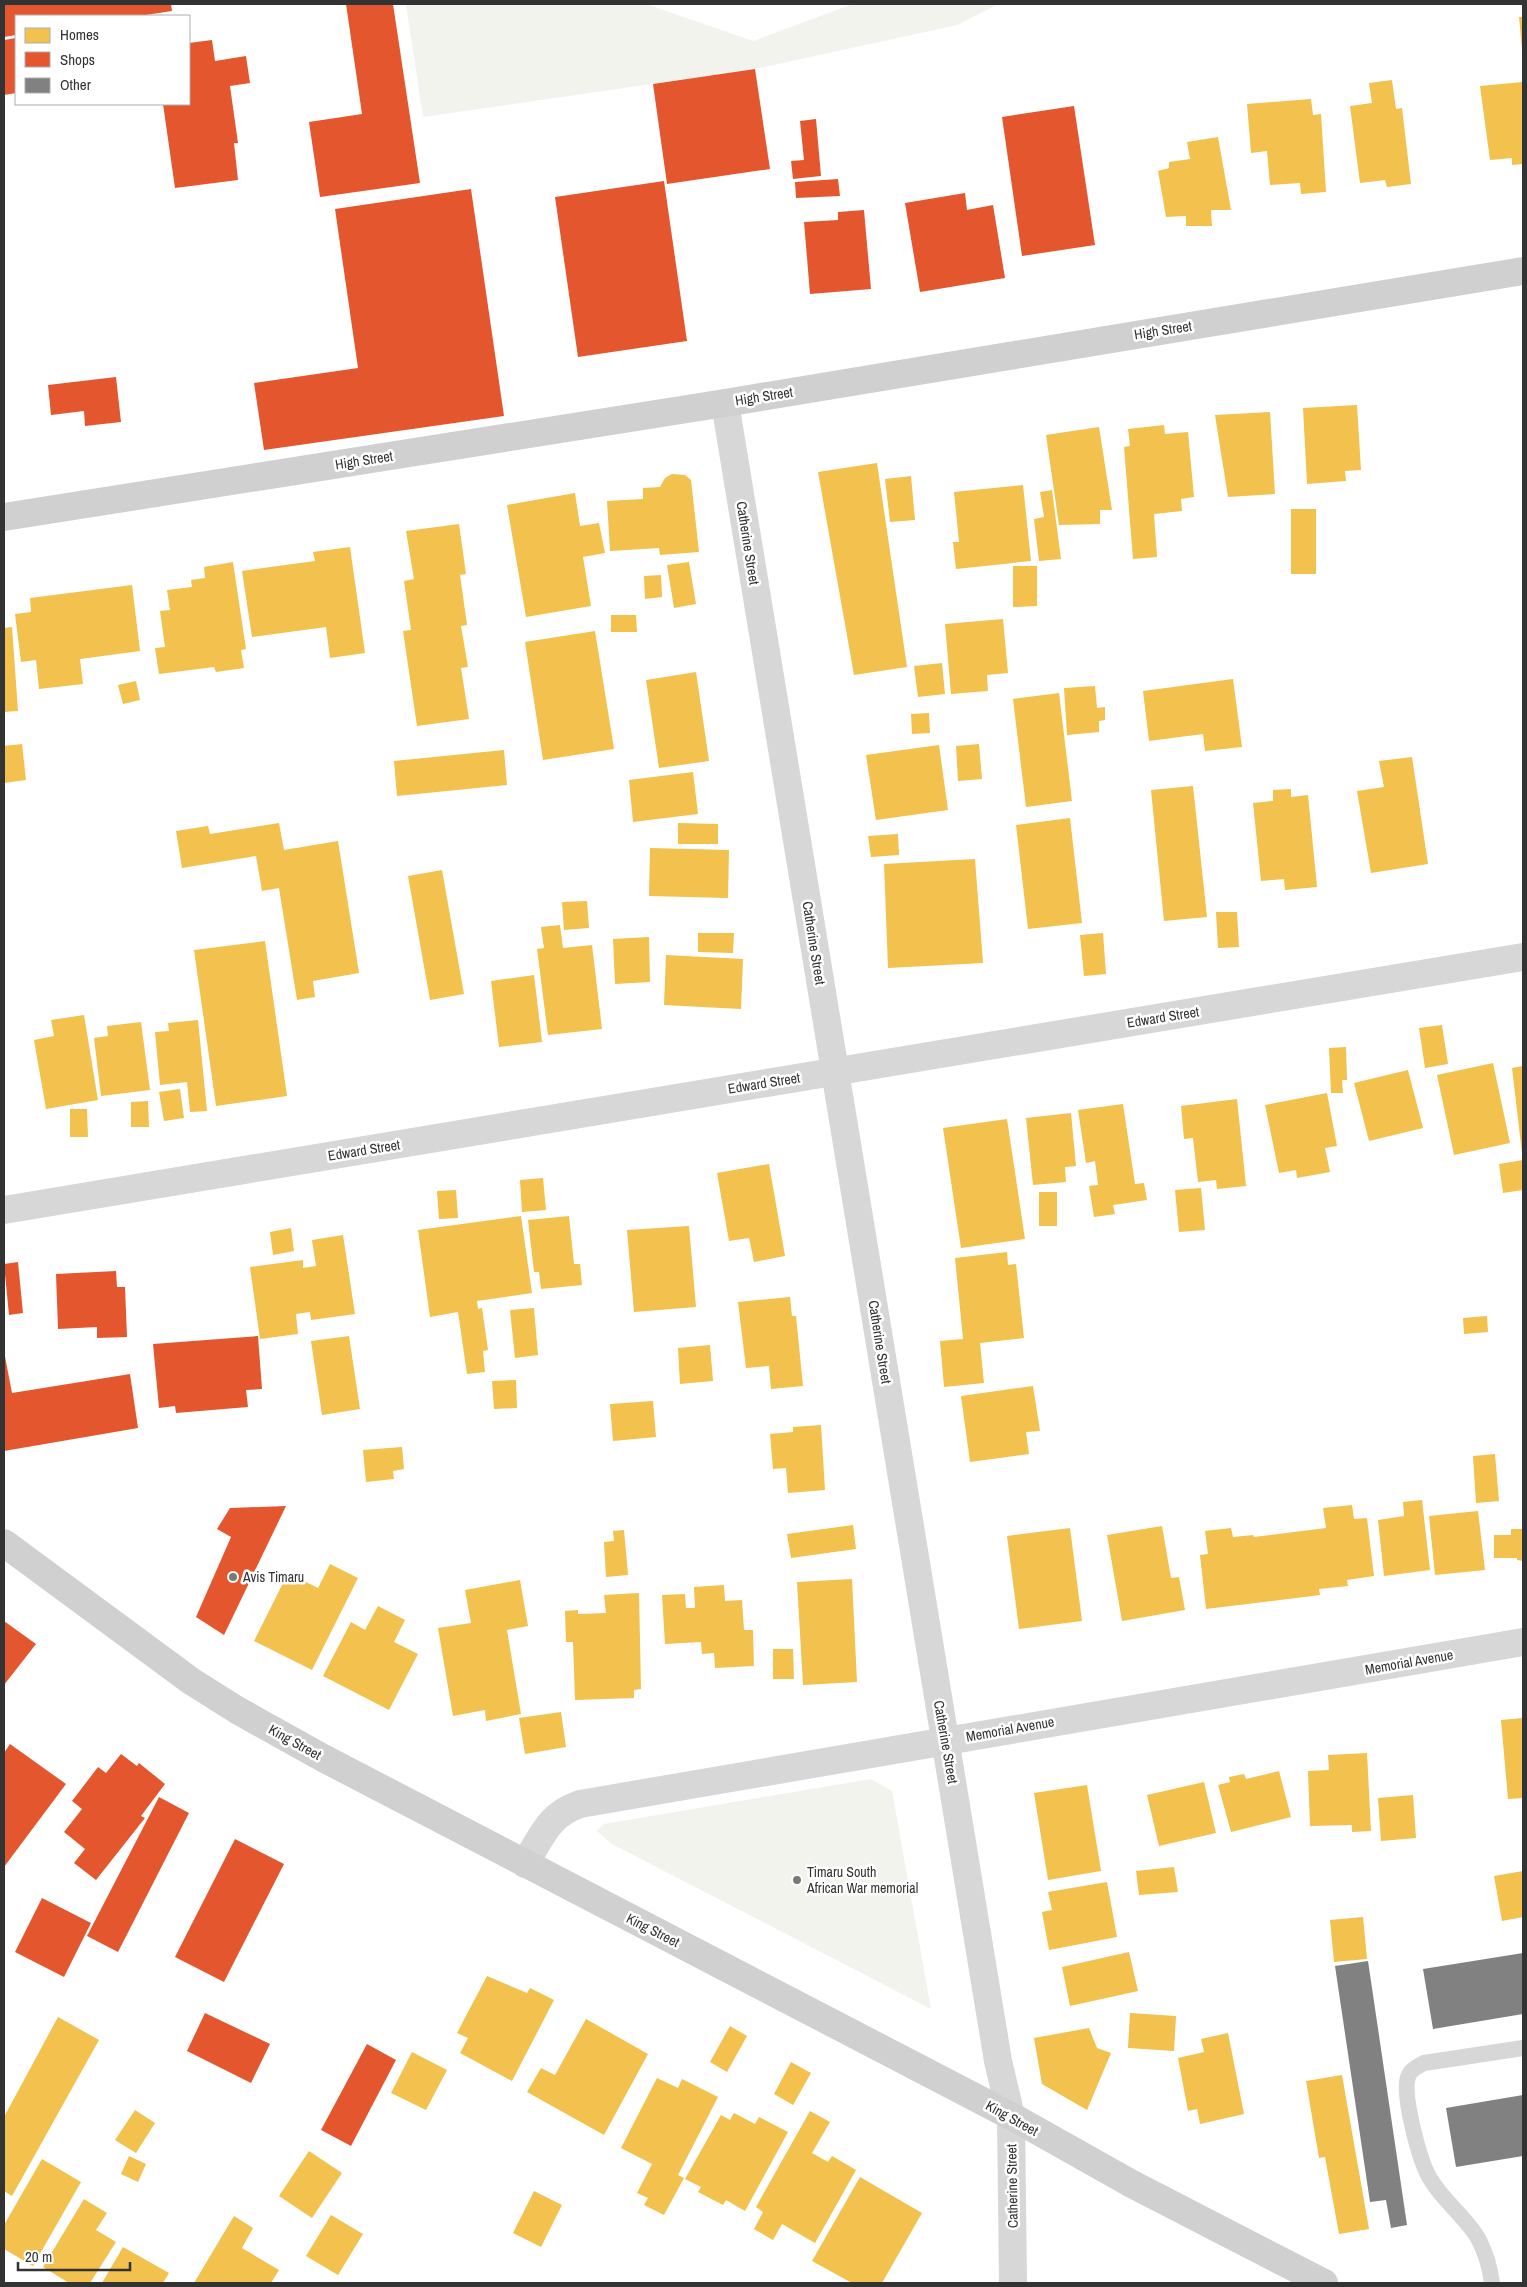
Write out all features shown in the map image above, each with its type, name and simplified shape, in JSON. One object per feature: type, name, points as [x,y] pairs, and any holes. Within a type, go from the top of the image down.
[{"type":"street","name":"High Street","points":[[4,517],[725,403],[1523,271]]},
{"type":"street","name":"Catherine Street","points":[[725,403],[998,2060],[1011,2116],[1013,2283]]},
{"type":"street","name":"Edward Street","points":[[4,1210],[1523,957]]},
{"type":"street","name":"King Street","points":[[4,1543],[154,1655],[237,1710],[322,1758],[1011,2116],[1132,2184],[1324,2283]]},
{"type":"street","name":"Memorial Avenue","points":[[525,1864],[552,1818],[568,1808],[580,1804],[1523,1642]]},
{"type":"lane","points":[[1492,2283],[1489,2263],[1478,2238],[1431,2181],[1418,2152],[1407,2078],[1412,2069],[1424,2063],[1523,2048]]},
{"type":"shaded area","points":[[406,4],[646,4],[753,41],[853,4],[998,4],[957,25],[755,69],[423,117]]},
{"type":"shaded area","points":[[871,1779],[892,1791],[931,2009],[612,1844],[597,1831],[604,1824]]},
{"type":"building: Homes","points":[[1519,17],[1523,17],[1523,49],[1522,49]]},
{"type":"building: Homes","points":[[1392,80],[1396,109],[1402,108],[1411,184],[1387,187],[1385,180],[1360,183],[1350,106],[1372,103],[1369,83]]},
{"type":"building: Homes","points":[[1523,82],[1523,164],[1512,165],[1512,158],[1490,160],[1480,86]]},
{"type":"building: Homes","points":[[1311,99],[1313,115],[1321,114],[1326,192],[1301,194],[1300,183],[1270,185],[1267,151],[1251,153],[1247,104]]},
{"type":"building: Homes","points":[[1218,137],[1231,210],[1211,210],[1212,226],[1186,226],[1186,216],[1166,217],[1158,171],[1169,168],[1169,162],[1190,159],[1187,142]]},
{"type":"building: Homes","points":[[1357,405],[1361,470],[1345,471],[1346,481],[1307,484],[1303,408]]},
{"type":"building: Homes","points":[[1270,412],[1275,494],[1228,497],[1215,415]]},
{"type":"building: Homes","points":[[1164,425],[1165,434],[1188,432],[1194,497],[1181,499],[1182,511],[1154,514],[1157,557],[1133,559],[1124,447],[1130,446],[1128,429]]},
{"type":"building: Homes","points":[[1099,427],[1112,510],[1100,510],[1100,524],[1059,525],[1046,435]]},
{"type":"building: Homes","points":[[877,463],[907,667],[854,675],[818,472]]},
{"type":"building: Homes","points":[[672,474],[685,475],[691,480],[699,552],[660,555],[659,548],[610,551],[607,501],[643,499],[643,488],[660,487],[665,478]]},
{"type":"building: Homes","points":[[911,476],[915,520],[890,522],[885,479]]},
{"type":"building: Homes","points":[[1023,485],[1031,561],[956,569],[953,542],[959,542],[954,492]]},
{"type":"building: Homes","points":[[1052,490],[1061,559],[1039,561],[1034,519],[1044,517],[1040,492]]},
{"type":"building: Homes","points":[[575,493],[580,526],[599,523],[605,553],[583,557],[591,606],[526,617],[507,505]]},
{"type":"building: Homes","points":[[1291,509],[1316,509],[1316,574],[1291,574]]},
{"type":"building: Homes","points":[[459,524],[466,574],[460,575],[467,625],[461,626],[468,667],[461,668],[469,719],[417,726],[403,631],[411,630],[404,581],[414,579],[406,531]]},
{"type":"building: Homes","points":[[350,547],[365,653],[330,658],[326,627],[252,637],[242,571],[315,561],[313,552]]},
{"type":"building: Homes","points":[[233,562],[246,649],[241,650],[244,668],[216,672],[214,667],[159,674],[155,648],[165,647],[160,611],[170,610],[167,590],[192,587],[191,580],[205,578],[204,567]]},
{"type":"building: Homes","points":[[689,562],[696,604],[674,608],[667,565]]},
{"type":"building: Homes","points":[[1013,566],[1037,566],[1037,606],[1013,607]]},
{"type":"building: Homes","points":[[661,575],[662,597],[645,599],[644,576]]},
{"type":"building: Homes","points":[[132,585],[140,651],[80,659],[83,684],[39,689],[36,660],[21,662],[15,614],[31,612],[30,598]]},
{"type":"building: Homes","points":[[611,615],[636,615],[637,632],[611,632]]},
{"type":"building: Homes","points":[[1003,619],[1008,673],[987,675],[988,691],[951,694],[945,624]]},
{"type":"building: Homes","points":[[12,627],[18,711],[4,712],[4,628]]},
{"type":"building: Homes","points":[[595,631],[614,749],[543,760],[525,642]]},
{"type":"building: Homes","points":[[942,663],[945,694],[918,697],[914,666]]},
{"type":"building: Homes","points":[[696,672],[709,761],[659,768],[646,680]]},
{"type":"building: Homes","points":[[1233,679],[1242,747],[1205,751],[1203,734],[1149,741],[1143,691]]},
{"type":"building: Homes","points":[[136,681],[140,700],[123,704],[118,685]]},
{"type":"building: Homes","points":[[1095,686],[1097,708],[1105,707],[1105,720],[1099,721],[1099,732],[1067,735],[1064,688]]},
{"type":"building: Homes","points":[[1059,693],[1072,801],[1026,807],[1013,699]]},
{"type":"building: Homes","points":[[929,713],[930,733],[912,734],[911,714]]},
{"type":"building: Homes","points":[[22,744],[26,780],[4,783],[4,746]]},
{"type":"building: Homes","points":[[979,744],[982,779],[958,781],[956,746]]},
{"type":"building: Homes","points":[[939,745],[948,810],[876,820],[866,755]]},
{"type":"building: Homes","points":[[504,750],[507,785],[397,796],[394,761]]},
{"type":"building: Homes","points":[[1412,757],[1428,864],[1371,873],[1357,791],[1384,787],[1379,761]]},
{"type":"building: Homes","points":[[693,772],[698,814],[633,822],[629,780]]},
{"type":"building: Homes","points":[[1193,786],[1207,917],[1164,921],[1151,790]]},
{"type":"building: Homes","points":[[1291,789],[1291,797],[1308,795],[1317,887],[1285,890],[1284,879],[1261,881],[1253,803],[1273,801],[1273,790]]},
{"type":"building: Homes","points":[[1070,818],[1082,923],[1028,929],[1016,825]]},
{"type":"building: Homes","points":[[279,823],[284,850],[338,841],[359,973],[313,981],[315,997],[297,1000],[279,888],[262,891],[256,856],[182,868],[176,831],[208,826],[210,834]]},
{"type":"building: Homes","points":[[678,823],[718,824],[718,844],[678,844]]},
{"type":"building: Homes","points":[[898,834],[899,855],[871,857],[868,836]]},
{"type":"building: Homes","points":[[650,848],[729,850],[728,898],[649,896]]},
{"type":"building: Homes","points":[[975,859],[983,963],[888,968],[884,864]]},
{"type":"building: Homes","points":[[442,870],[464,994],[430,1000],[408,876]]},
{"type":"building: Homes","points":[[587,901],[589,928],[564,930],[562,902]]},
{"type":"building: Homes","points":[[1216,912],[1237,912],[1239,947],[1218,948]]},
{"type":"building: Homes","points":[[560,925],[563,948],[592,945],[602,1029],[548,1035],[537,949],[544,948],[541,927]]},
{"type":"building: Homes","points":[[698,933],[734,933],[733,953],[698,952]]},
{"type":"building: Homes","points":[[1103,933],[1106,974],[1084,976],[1080,935]]},
{"type":"building: Homes","points":[[649,937],[650,982],[615,984],[613,939]]},
{"type":"building: Homes","points":[[265,941],[287,1096],[216,1106],[194,950]]},
{"type":"building: Homes","points":[[666,955],[743,959],[741,1009],[664,1005]]},
{"type":"building: Homes","points":[[534,975],[542,1042],[499,1047],[491,981]]},
{"type":"building: Homes","points":[[84,1015],[98,1100],[46,1109],[34,1040],[54,1036],[51,1020]]},
{"type":"building: Homes","points":[[198,1020],[207,1111],[190,1112],[187,1082],[160,1085],[155,1032],[169,1031],[168,1023]]},
{"type":"building: Homes","points":[[141,1022],[150,1090],[101,1096],[94,1038],[108,1036],[107,1026]]},
{"type":"building: Homes","points":[[1442,1025],[1448,1064],[1425,1068],[1419,1028]]},
{"type":"building: Homes","points":[[1346,1047],[1347,1080],[1342,1080],[1343,1093],[1331,1093],[1329,1048]]},
{"type":"building: Homes","points":[[1493,1063],[1510,1143],[1454,1155],[1437,1075]]},
{"type":"building: Homes","points":[[1523,1066],[1523,1153],[1522,1153],[1512,1068]]},
{"type":"building: Homes","points":[[1408,1070],[1423,1128],[1369,1141],[1354,1083]]},
{"type":"building: Homes","points":[[180,1089],[184,1118],[164,1121],[159,1092]]},
{"type":"building: Homes","points":[[1327,1093],[1337,1146],[1325,1148],[1330,1172],[1297,1178],[1296,1170],[1279,1173],[1265,1105]]},
{"type":"building: Homes","points":[[1237,1099],[1246,1186],[1217,1189],[1216,1180],[1198,1182],[1193,1138],[1184,1139],[1181,1106]]},
{"type":"building: Homes","points":[[148,1101],[149,1127],[131,1127],[131,1102]]},
{"type":"building: Homes","points":[[1123,1104],[1135,1184],[1144,1183],[1147,1200],[1113,1205],[1115,1214],[1094,1217],[1089,1186],[1098,1185],[1095,1161],[1086,1163],[1078,1110]]},
{"type":"building: Homes","points":[[70,1109],[87,1109],[88,1137],[70,1137]]},
{"type":"building: Homes","points":[[1071,1113],[1076,1166],[1065,1167],[1066,1182],[1033,1185],[1026,1118]]},
{"type":"building: Homes","points":[[1007,1119],[1025,1239],[961,1248],[943,1128]]},
{"type":"building: Homes","points":[[1523,1160],[1523,1190],[1503,1193],[1499,1164]]},
{"type":"building: Homes","points":[[769,1164],[785,1256],[754,1262],[749,1238],[729,1241],[717,1173]]},
{"type":"building: Homes","points":[[543,1178],[546,1210],[522,1212],[520,1180]]},
{"type":"building: Homes","points":[[1201,1188],[1205,1230],[1179,1232],[1175,1190]]},
{"type":"building: Homes","points":[[456,1190],[458,1218],[439,1219],[437,1191]]},
{"type":"building: Homes","points":[[1039,1192],[1057,1192],[1057,1226],[1039,1226]]},
{"type":"building: Homes","points":[[521,1216],[532,1293],[477,1301],[478,1309],[482,1308],[488,1350],[483,1351],[485,1372],[467,1374],[458,1312],[430,1317],[418,1230]]},
{"type":"building: Homes","points":[[569,1216],[574,1264],[580,1264],[582,1285],[541,1289],[539,1272],[534,1272],[528,1220]]},
{"type":"building: Homes","points":[[689,1226],[696,1307],[634,1312],[627,1230]]},
{"type":"building: Homes","points":[[291,1228],[294,1251],[273,1255],[270,1232]]},
{"type":"building: Homes","points":[[343,1235],[355,1314],[311,1320],[310,1312],[296,1314],[298,1334],[260,1339],[250,1267],[303,1260],[303,1268],[316,1266],[312,1240]]},
{"type":"building: Homes","points":[[1007,1252],[1008,1265],[1016,1264],[1024,1338],[980,1343],[984,1383],[944,1387],[940,1341],[963,1339],[955,1258]]},
{"type":"building: Homes","points":[[790,1297],[792,1316],[796,1316],[803,1386],[771,1389],[769,1366],[746,1368],[738,1302]]},
{"type":"building: Homes","points":[[534,1308],[538,1355],[515,1358],[510,1310]]},
{"type":"building: Homes","points":[[1487,1316],[1488,1332],[1464,1334],[1463,1318]]},
{"type":"building: Homes","points":[[349,1336],[360,1409],[322,1415],[311,1341]]},
{"type":"building: Homes","points":[[710,1345],[713,1381],[680,1384],[678,1348]]},
{"type":"building: Homes","points":[[516,1380],[517,1408],[494,1409],[492,1381]]},
{"type":"building: Homes","points":[[1033,1386],[1040,1431],[1026,1432],[1029,1454],[970,1462],[961,1396]]},
{"type":"building: Homes","points":[[653,1401],[656,1437],[613,1441],[610,1404]]},
{"type":"building: Homes","points":[[821,1425],[825,1490],[788,1493],[786,1468],[773,1469],[770,1434],[793,1432],[793,1427]]},
{"type":"building: Homes","points":[[402,1447],[404,1469],[393,1471],[394,1479],[366,1482],[363,1450]]},
{"type":"building: Homes","points":[[1495,1454],[1499,1501],[1476,1503],[1473,1456]]},
{"type":"building: Homes","points":[[1422,1500],[1430,1570],[1384,1576],[1378,1520],[1404,1516],[1403,1502]]},
{"type":"building: Homes","points":[[1352,1505],[1354,1519],[1367,1518],[1374,1576],[1347,1580],[1348,1586],[1319,1589],[1320,1595],[1206,1609],[1200,1555],[1208,1554],[1205,1531],[1231,1528],[1233,1537],[1253,1535],[1254,1537],[1326,1528],[1323,1508]]},
{"type":"building: Homes","points":[[1478,1511],[1485,1570],[1435,1575],[1429,1516]]},
{"type":"building: Homes","points":[[853,1525],[856,1549],[791,1558],[787,1534]]},
{"type":"building: Homes","points":[[1162,1526],[1171,1578],[1179,1577],[1185,1610],[1122,1621],[1107,1535]]},
{"type":"building: Homes","points":[[1070,1528],[1082,1621],[1019,1629],[1007,1536]]},
{"type":"building: Homes","points":[[1511,1529],[1523,1529],[1523,1561],[1517,1560],[1517,1558],[1494,1558],[1494,1535],[1511,1535]]},
{"type":"building: Homes","points":[[624,1530],[628,1575],[606,1577],[604,1542],[614,1541],[613,1531]]},
{"type":"building: Homes","points":[[330,1564],[358,1578],[312,1670],[254,1641],[288,1573],[318,1588]]},
{"type":"building: Homes","points":[[852,1579],[857,1682],[803,1685],[797,1582]]},
{"type":"building: Homes","points":[[520,1580],[528,1626],[507,1630],[521,1714],[486,1721],[485,1710],[453,1716],[438,1628],[471,1623],[465,1590]]},
{"type":"building: Homes","points":[[724,1585],[725,1601],[742,1600],[744,1630],[753,1630],[754,1666],[715,1668],[714,1653],[702,1654],[701,1642],[665,1644],[662,1595],[685,1594],[686,1608],[695,1608],[694,1587]]},
{"type":"building: Homes","points":[[639,1593],[641,1689],[634,1690],[634,1698],[575,1700],[573,1642],[566,1642],[565,1611],[578,1610],[578,1614],[606,1613],[604,1595]]},
{"type":"building: Homes","points":[[378,1606],[405,1620],[394,1642],[418,1654],[389,1710],[323,1676],[351,1622],[365,1630]]},
{"type":"building: Homes","points":[[773,1649],[793,1649],[794,1679],[773,1679]]},
{"type":"building: Homes","points":[[561,1712],[566,1747],[525,1754],[519,1718]]},
{"type":"building: Homes","points":[[1523,1718],[1523,1798],[1508,1799],[1501,1720]]},
{"type":"building: Homes","points":[[1367,1753],[1371,1831],[1352,1832],[1352,1825],[1310,1826],[1308,1771],[1329,1770],[1328,1755]]},
{"type":"building: Homes","points":[[1279,1771],[1291,1817],[1231,1832],[1218,1785],[1230,1782],[1229,1777],[1244,1774],[1246,1779]]},
{"type":"building: Homes","points":[[1204,1782],[1216,1833],[1159,1846],[1147,1795]]},
{"type":"building: Homes","points":[[1087,1785],[1101,1871],[1048,1880],[1034,1793]]},
{"type":"building: Homes","points":[[1413,1795],[1416,1838],[1381,1841],[1378,1798]]},
{"type":"building: Homes","points":[[1174,1867],[1178,1892],[1139,1895],[1136,1871]]},
{"type":"building: Homes","points":[[1523,1871],[1523,1917],[1502,1921],[1494,1876]]},
{"type":"building: Homes","points":[[1107,1882],[1117,1937],[1049,1950],[1042,1912],[1052,1910],[1048,1892]]},
{"type":"building: Homes","points":[[1363,1917],[1367,1959],[1334,1962],[1330,1920]]},
{"type":"building: Homes","points":[[1129,1952],[1138,1991],[1070,2006],[1062,1967]]},
{"type":"building: Homes","points":[[487,1976],[527,1993],[530,1988],[554,2000],[512,2081],[460,2053],[468,2038],[457,2033]]},
{"type":"building: Homes","points":[[1130,2013],[1176,2016],[1174,2051],[1128,2048]]},
{"type":"building: Homes","points":[[58,2017],[99,2040],[12,2196],[4,2191],[4,2117]]},
{"type":"building: Homes","points":[[586,2019],[648,2054],[604,2135],[527,2092],[541,2068],[555,2075]]},
{"type":"building: Homes","points":[[730,2026],[747,2036],[727,2072],[710,2062]]},
{"type":"building: Homes","points":[[1089,2028],[1097,2048],[1111,2053],[1087,2110],[1042,2084],[1034,2038]]},
{"type":"building: Homes","points":[[1228,2033],[1244,2114],[1200,2124],[1197,2109],[1188,2111],[1178,2058],[1204,2052],[1201,2039]]},
{"type":"building: Homes","points":[[412,2052],[447,2070],[426,2110],[391,2093]]},
{"type":"building: Homes","points":[[791,2062],[811,2073],[793,2105],[774,2094]]},
{"type":"building: Homes","points":[[1342,2075],[1369,2229],[1339,2234],[1325,2157],[1319,2158],[1306,2081]]},
{"type":"building: Homes","points":[[657,2078],[678,2088],[682,2079],[718,2097],[678,2175],[684,2178],[664,2215],[644,2205],[648,2198],[637,2193],[652,2164],[621,2148]]},
{"type":"building: Homes","points":[[135,2110],[155,2123],[136,2153],[115,2140]]},
{"type":"building: Homes","points":[[810,2111],[830,2122],[812,2153],[828,2162],[832,2156],[856,2170],[815,2243],[782,2224],[773,2240],[754,2229],[763,2212],[756,2207]]},
{"type":"building: Homes","points":[[734,2113],[755,2124],[759,2117],[788,2132],[745,2211],[726,2200],[723,2205],[698,2192],[701,2187],[685,2179],[721,2115],[730,2120]]},
{"type":"building: Homes","points":[[309,2151],[342,2173],[312,2218],[279,2196]]},
{"type":"building: Homes","points":[[129,2156],[146,2164],[138,2182],[121,2174]]},
{"type":"building: Homes","points":[[42,2159],[81,2182],[33,2266],[4,2249],[4,2225]]},
{"type":"building: Homes","points":[[860,2177],[922,2213],[882,2283],[852,2283],[812,2261]]},
{"type":"building: Homes","points":[[534,2191],[562,2205],[541,2247],[513,2233]]},
{"type":"building: Homes","points":[[84,2199],[107,2213],[96,2230],[116,2242],[90,2283],[69,2283],[43,2267]]},
{"type":"building: Homes","points":[[331,2215],[363,2234],[338,2275],[306,2256]]},
{"type":"building: Homes","points":[[234,2216],[253,2228],[242,2248],[279,2270],[271,2283],[194,2283]]},
{"type":"building: Homes","points":[[123,2247],[169,2273],[163,2283],[102,2283]]},
{"type":"building: Shops","points":[[4,4],[171,4],[172,11],[146,15],[15,15],[15,35],[4,37]]},
{"type":"building: Shops","points":[[346,4],[393,4],[420,183],[320,197],[309,122],[362,114]]},
{"type":"building: Shops","points":[[15,38],[15,93],[4,95],[4,40]]},
{"type":"building: Shops","points":[[212,40],[215,61],[246,56],[250,83],[230,86],[238,143],[234,143],[238,180],[175,188],[163,105],[190,105],[190,43]]},
{"type":"building: Shops","points":[[755,69],[770,169],[667,184],[653,84]]},
{"type":"building: Shops","points":[[1074,106],[1095,245],[1022,256],[1002,117]]},
{"type":"building: Shops","points":[[816,119],[821,176],[793,179],[791,161],[804,160],[800,121]]},
{"type":"building: Shops","points":[[838,179],[840,196],[796,198],[795,182]]},
{"type":"building: Shops","points":[[664,181],[687,341],[578,357],[555,197]]},
{"type":"building: Shops","points":[[471,189],[504,416],[264,450],[254,383],[358,368],[335,209]]},
{"type":"building: Shops","points":[[965,193],[967,210],[993,205],[1005,278],[920,292],[905,203]]},
{"type":"building: Shops","points":[[864,210],[871,289],[810,294],[804,222],[838,220],[838,212]]},
{"type":"building: Shops","points":[[116,377],[121,422],[85,426],[84,411],[51,415],[48,385]]},
{"type":"building: Shops","points":[[18,1262],[23,1313],[9,1315],[4,1264]]},
{"type":"building: Shops","points":[[116,1271],[117,1287],[125,1287],[127,1337],[97,1338],[97,1327],[58,1329],[56,1274]]},
{"type":"building: Shops","points":[[258,1336],[262,1389],[246,1390],[248,1407],[176,1413],[175,1406],[159,1408],[153,1344]]},
{"type":"building: Shops","points":[[4,1351],[12,1393],[130,1374],[138,1428],[4,1451]]},
{"type":"building: Shops","name":"Avis Timaru","points":[[286,1506],[224,1635],[196,1617],[231,1537],[217,1529],[230,1508]]},
{"type":"building: Shops","points":[[4,1621],[36,1644],[4,1685]]},
{"type":"building: Shops","points":[[10,1744],[66,1784],[4,1867],[4,1753]]},
{"type":"building: Shops","points":[[121,1754],[137,1766],[139,1763],[165,1784],[141,1816],[145,1818],[96,1880],[74,1863],[85,1849],[64,1832],[82,1809],[72,1801],[98,1767],[106,1773]]},
{"type":"building: Shops","points":[[159,1797],[189,1813],[118,1952],[87,1936]]},
{"type":"building: Shops","points":[[235,1839],[284,1864],[224,1982],[175,1957]]},
{"type":"building: Shops","points":[[42,1898],[91,1923],[64,1977],[15,1952]]},
{"type":"building: Shops","points":[[205,2013],[270,2044],[251,2083],[187,2051]]},
{"type":"building: Shops","points":[[367,2044],[396,2060],[351,2146],[321,2130]]},
{"type":"building: Other","points":[[1523,1953],[1523,2014],[1433,2029],[1423,1969]]},
{"type":"building: Other","points":[[1368,1961],[1407,2225],[1391,2228],[1386,2200],[1370,2202],[1335,1966]]},
{"type":"building: Other","points":[[1523,2095],[1523,2156],[1456,2167],[1446,2108]]},
{"type":"place","name":"Avis Timaru","points":[[233,1577]]},
{"type":"place","name":"Timaru South African War memorial","points":[[797,1880]]}]
